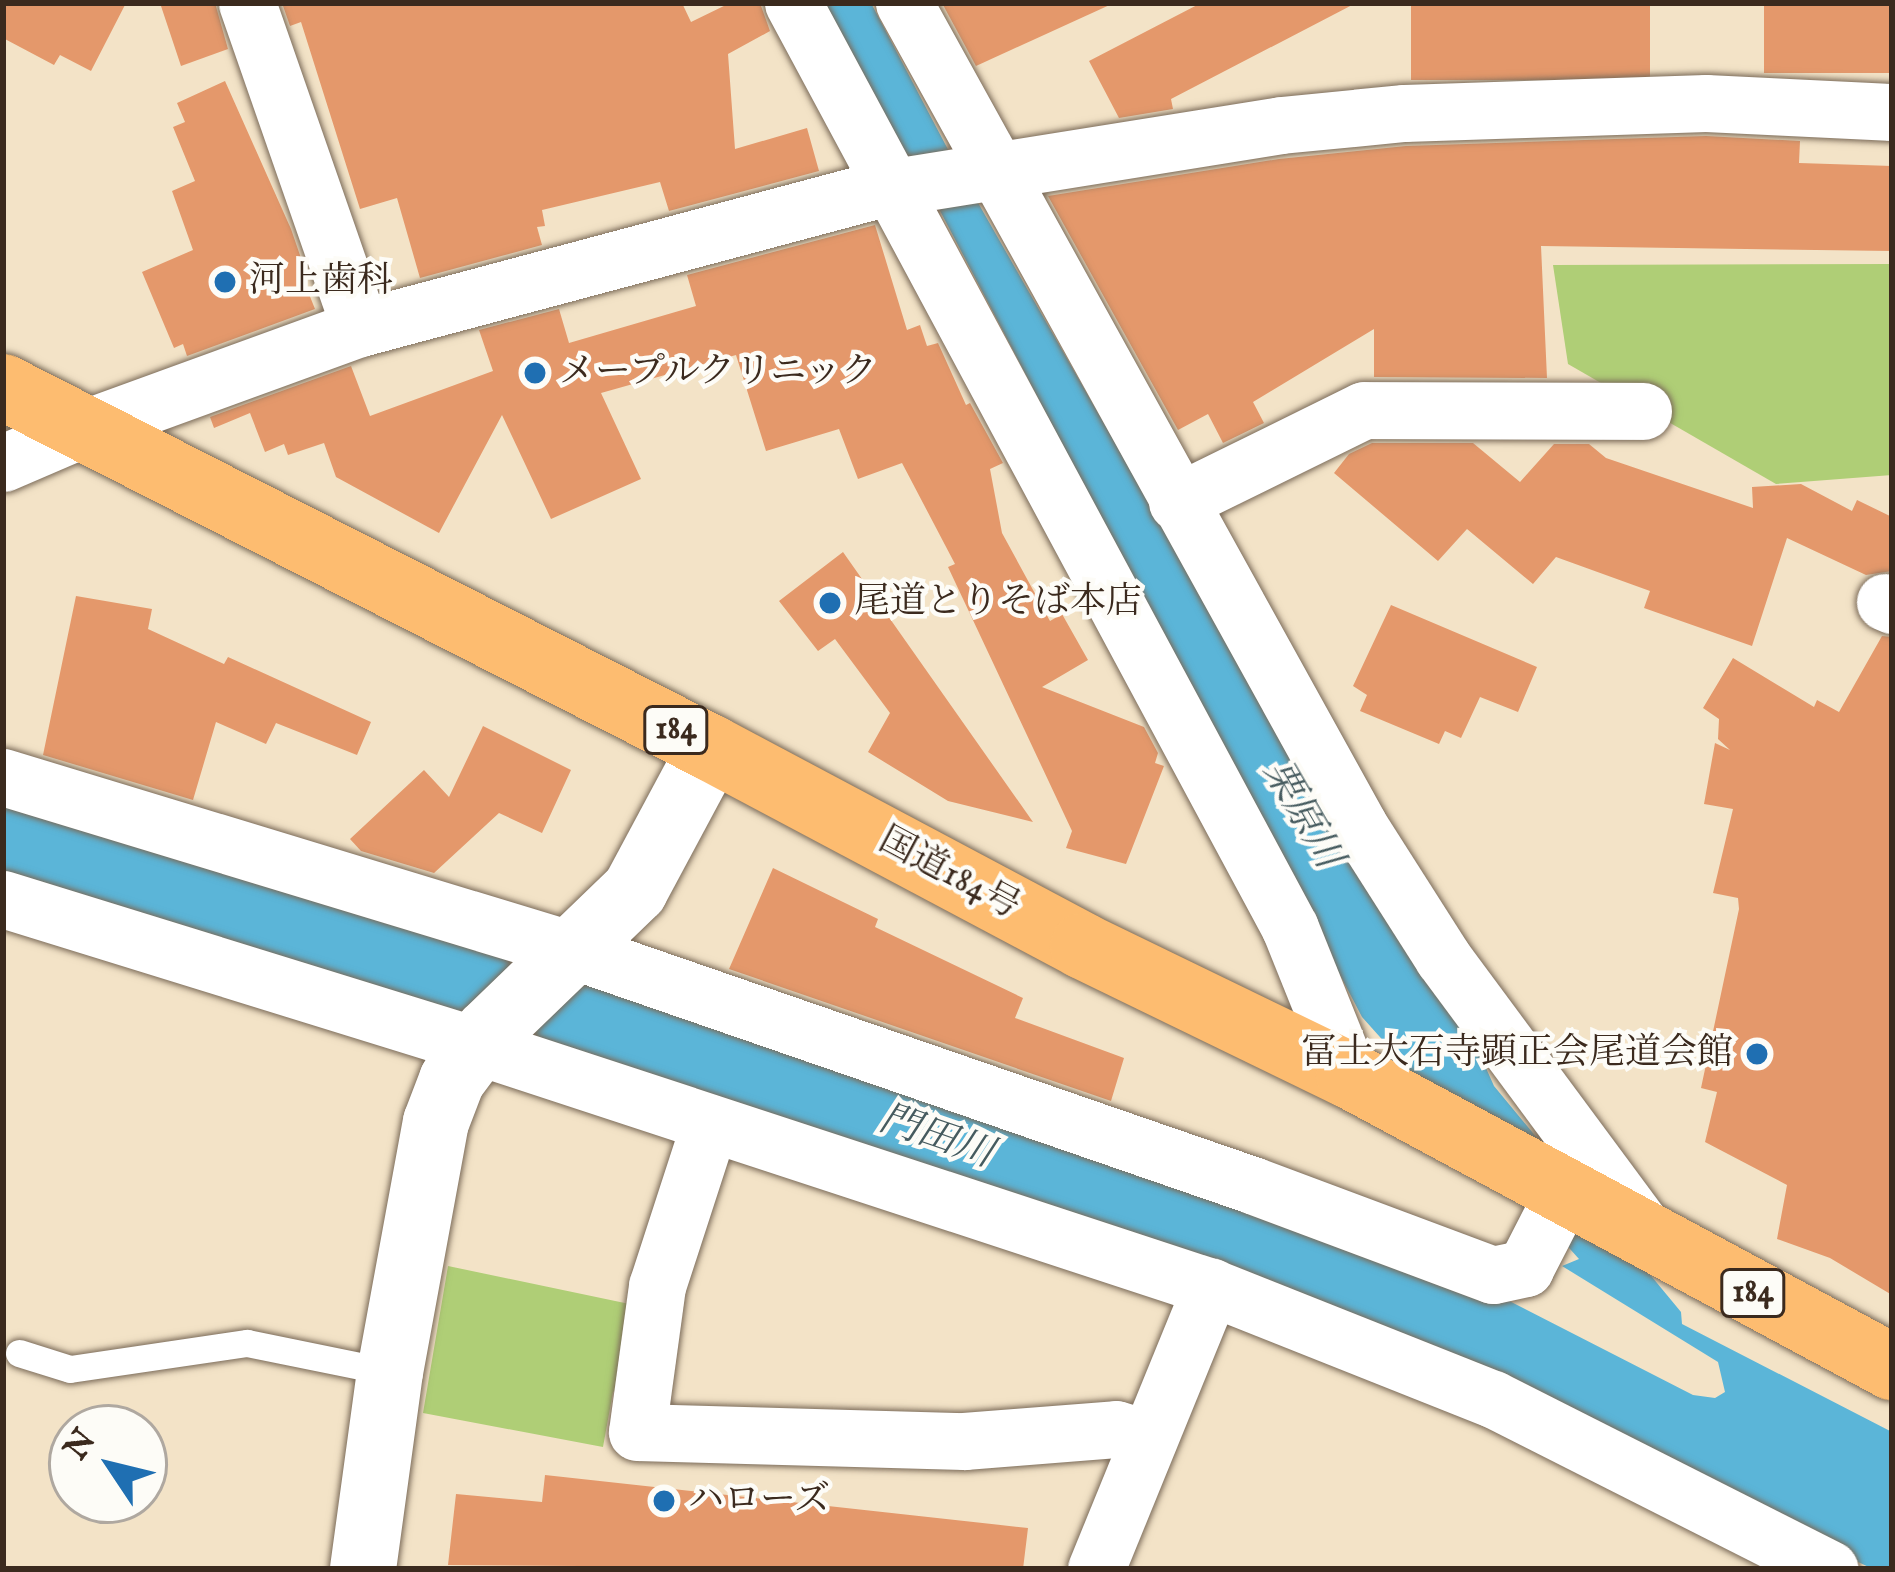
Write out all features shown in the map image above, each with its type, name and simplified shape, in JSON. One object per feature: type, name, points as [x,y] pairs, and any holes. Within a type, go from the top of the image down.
[{"type":"highway","name":"国道184号","points":[[3,387],[711,748],[1083,946],[1349,1075],[1593,1220],[1892,1367]]},
{"type":"street","points":[[247,3],[360,328]]},
{"type":"street","points":[[793,3],[901,188],[1290,928],[1349,1075]]},
{"type":"street","points":[[3,777],[1252,1185],[1493,1275],[1526,1268],[1593,1220],[1443,958],[1359,826],[1177,502],[982,171],[904,3]]},
{"type":"street","points":[[3,464],[82,428],[360,328],[876,190],[1281,125],[1405,113],[1706,103],[1892,112]]},
{"type":"street","points":[[1177,502],[1364,410],[1642,411]]},
{"type":"street","points":[[363,1569],[389,1372],[436,1122],[452,1080],[482,1040],[635,890],[711,748]]},
{"type":"street","points":[[3,899],[482,1040],[710,1123],[1210,1287],[1492,1400],[1830,1569]]},
{"type":"street","points":[[710,1123],[657,1286],[637,1432],[964,1441],[1116,1429],[1148,1438]]},
{"type":"street","points":[[1096,1569],[1210,1287]]},
{"type":"lane","points":[[19,1353],[70,1369],[247,1343],[389,1372]]},
{"type":"green space","points":[[1892,264],[1892,475],[1776,484],[1568,364],[1553,265]]},
{"type":"green space","points":[[448,1266],[639,1306],[634,1377],[613,1392],[603,1447],[423,1413]]},
{"type":"water","points":[[822,3],[871,3],[953,159],[1214,616],[1474,1041],[1494,1086],[1681,1312],[1682,1324],[1892,1432],[1892,1569],[1873,1569],[1392,1344],[3,884],[3,800],[464,939],[1474,1283],[1693,1395],[1715,1398],[1725,1392],[1718,1362],[1562,1266],[1579,1259],[1362,1017],[938,207],[909,166]]},
{"type":"building","points":[[3,3],[126,3],[91,71],[60,55],[54,65],[3,38]]},
{"type":"building","points":[[160,3],[215,3],[228,49],[181,66]]},
{"type":"building","points":[[282,3],[682,3],[691,22],[730,3],[760,3],[770,31],[728,54],[735,149],[807,128],[819,171],[669,211],[660,182],[542,210],[545,226],[537,227],[542,245],[420,278],[397,198],[360,209],[301,22],[290,26]]},
{"type":"building","points":[[942,3],[1114,3],[976,66]]},
{"type":"building","points":[[1201,3],[1356,3],[1171,99],[1173,109],[1119,118],[1089,61]]},
{"type":"building","points":[[1411,3],[1650,3],[1650,80],[1411,80]]},
{"type":"building","points":[[1764,3],[1892,3],[1892,73],[1764,73]]},
{"type":"building","points":[[225,81],[291,229],[302,261],[297,264],[315,309],[187,356],[183,344],[174,348],[142,272],[193,250],[172,191],[195,181],[173,127],[185,122],[177,103]]},
{"type":"building","points":[[1706,136],[1800,141],[1799,163],[1892,166],[1892,251],[1541,246],[1547,378],[1374,377],[1374,329],[1253,402],[1264,423],[1223,443],[1208,414],[1178,430],[1048,196],[1279,159],[1406,146]]},
{"type":"building","points":[[875,225],[907,330],[920,325],[927,346],[938,343],[966,405],[970,403],[1003,463],[990,469],[1002,533],[1050,621],[1062,614],[1088,660],[1042,687],[1144,727],[1158,753],[1155,763],[1164,766],[1126,864],[1066,848],[1072,831],[948,567],[955,564],[902,463],[858,479],[839,429],[766,451],[736,355],[601,393],[641,479],[551,519],[502,415],[439,533],[336,477],[324,443],[288,455],[284,444],[265,452],[250,413],[214,428],[210,417],[351,366],[370,416],[493,371],[479,330],[559,309],[569,343],[696,306],[687,275]]},
{"type":"building","points":[[1372,443],[1473,443],[1520,482],[1554,444],[1589,444],[1606,458],[1753,508],[1752,487],[1801,484],[1852,511],[1857,500],[1892,517],[1892,571],[1866,575],[1787,538],[1752,646],[1644,608],[1650,591],[1556,557],[1533,584],[1467,529],[1438,561],[1334,473],[1349,454]]},
{"type":"building","points":[[843,552],[1033,822],[948,801],[868,752],[890,713],[835,639],[818,651],[779,601]]},
{"type":"building","points":[[76,596],[152,609],[148,629],[224,664],[228,657],[371,722],[357,755],[276,723],[266,744],[216,722],[193,800],[43,755]]},
{"type":"building","points":[[1391,605],[1537,667],[1518,712],[1480,697],[1461,738],[1445,731],[1439,744],[1360,711],[1367,695],[1353,686]]},
{"type":"building","points":[[1882,636],[1892,637],[1892,1295],[1830,1258],[1777,1239],[1787,1185],[1705,1142],[1717,1092],[1701,1088],[1739,909],[1738,898],[1713,893],[1733,809],[1704,804],[1715,743],[1730,750],[1718,739],[1719,719],[1703,708],[1733,658],[1814,707],[1817,700],[1839,712]]},
{"type":"building","points":[[483,726],[571,770],[542,833],[499,813],[434,873],[361,851],[350,839],[424,770],[449,797]]},
{"type":"building","points":[[773,868],[878,919],[875,927],[1023,998],[1015,1018],[1124,1058],[1111,1101],[729,969]]},
{"type":"building","name":"ハローズ","points":[[545,1475],[1028,1528],[1023,1569],[448,1565],[456,1494],[542,1502]]},
{"type":"place","name":"河上歯科","points":[[225,282]]},
{"type":"place","name":"メープルクリニック","points":[[535,373]]},
{"type":"place","name":"尾道とりそば本店","points":[[830,603]]},
{"type":"place","name":"冨士大石寺顕正会尾道会館","points":[[1757,1054]]},
{"type":"place","name":"ハローズ","points":[[664,1501]]},
{"type":"water label","name":"栗原川","points":[[1301,815]]},
{"type":"water label","name":"門田川","points":[[936,1138]]}]
